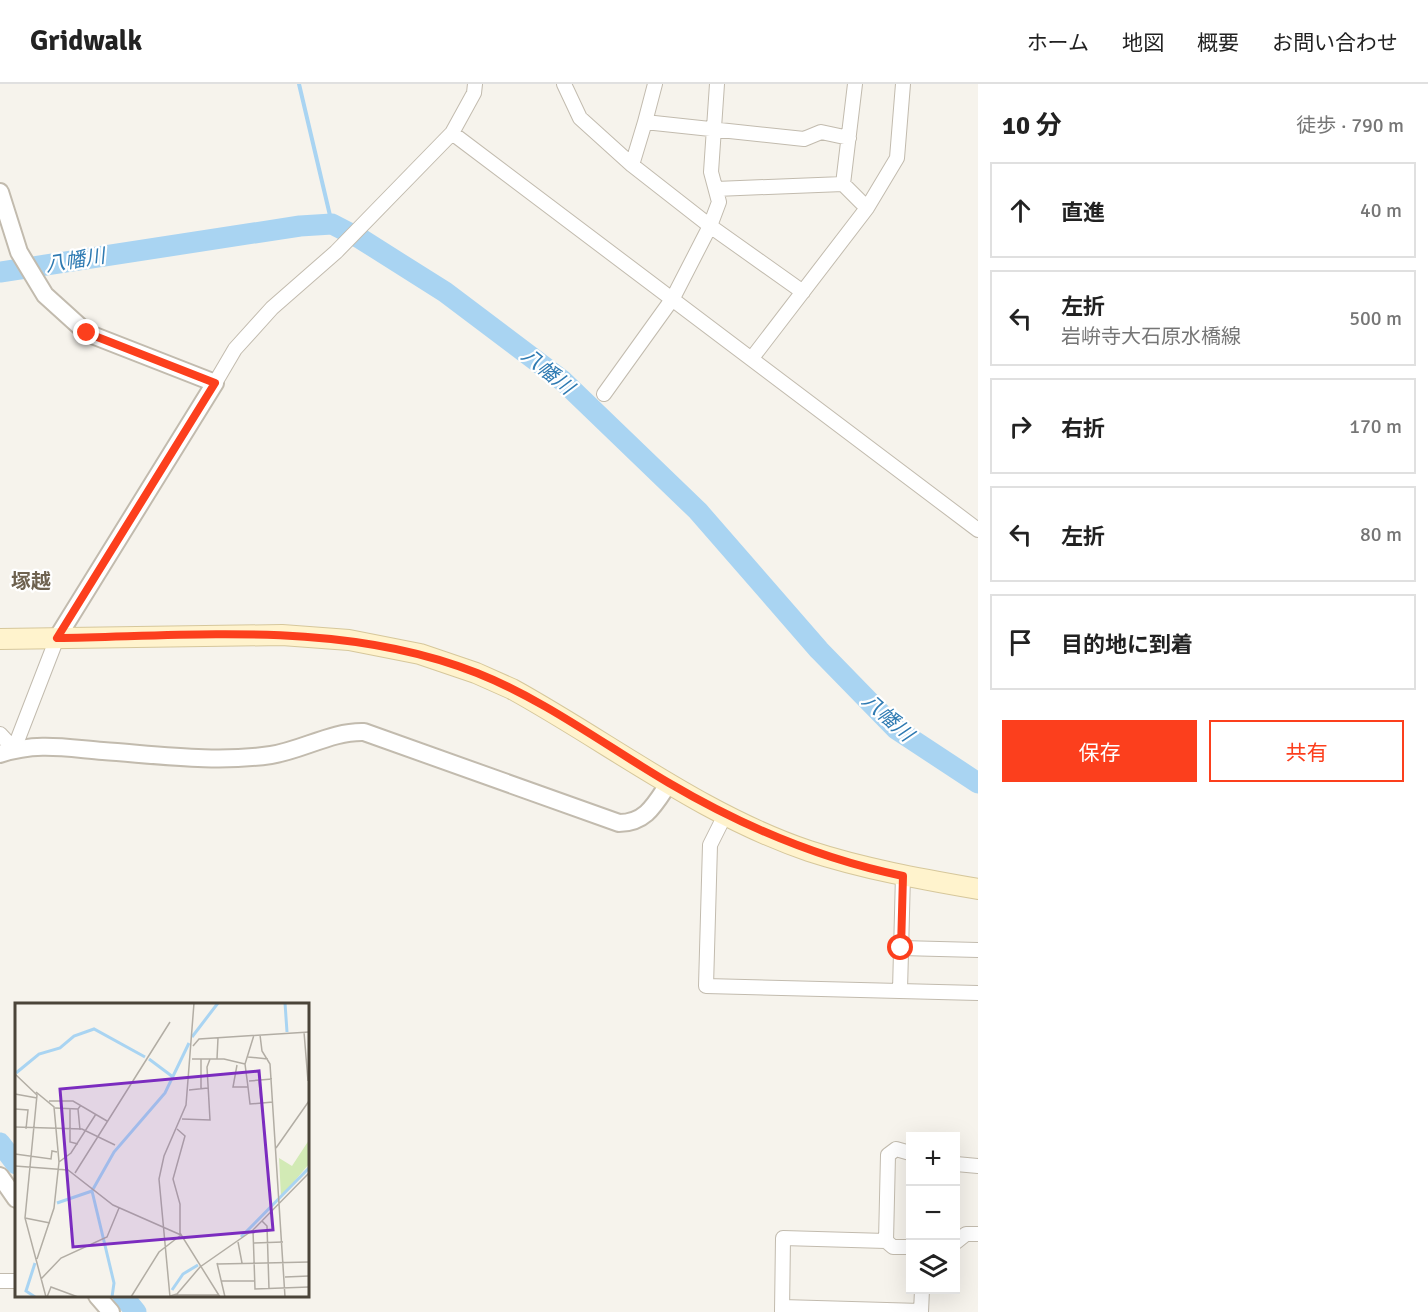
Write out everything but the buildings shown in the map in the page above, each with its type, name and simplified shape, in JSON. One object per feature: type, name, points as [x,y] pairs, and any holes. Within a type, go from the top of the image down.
[{"type":"main road","points":[[0,639],[282,634],[349,640],[420,654],[476,673],[512,689],[725,814],[808,850],[903,876],[978,889]]},
{"type":"street","points":[[7,751],[57,638],[236,349],[272,308],[336,252],[360,224],[452,133],[474,93],[474,84]]},
{"type":"street","points":[[564,84],[580,118],[632,165],[710,226],[803,292]]},
{"type":"street","points":[[632,165],[655,84]]},
{"type":"street","points":[[604,394],[672,298],[710,226],[719,202],[711,172],[717,84]]},
{"type":"street","points":[[843,184],[855,84]]},
{"type":"street","points":[[752,358],[867,208],[897,158],[903,84]]},
{"type":"street","points":[[645,122],[804,139],[821,132],[849,138]]},
{"type":"street","points":[[452,133],[978,530]]},
{"type":"street","points":[[716,189],[843,184],[867,208]]},
{"type":"street","points":[[0,192],[19,252],[45,295],[87,333],[215,383]]},
{"type":"street","points":[[7,751],[32,745],[208,759],[271,755],[310,746],[337,735],[364,732],[619,823],[632,823],[643,819],[669,783]]},
{"type":"street","points":[[0,734],[7,751]]},
{"type":"street","points":[[725,814],[710,845],[706,986],[978,993]]},
{"type":"street","points":[[900,990],[903,876]]},
{"type":"street","points":[[901,948],[978,950]]},
{"type":"street","points":[[886,1241],[888,1155],[896,1149],[906,1152]]},
{"type":"street","points":[[960,1164],[978,1166]]},
{"type":"street","points":[[958,1240],[966,1234],[978,1234]]},
{"type":"street","points":[[906,1247],[893,1247],[886,1241],[783,1238],[782,1310],[921,1311],[922,1294]]},
{"type":"street","points":[[98,1297],[111,1312]]},
{"type":"waterway","points":[[299,84],[332,224]]},
{"type":"waterway","name":"八幡川","points":[[0,272],[300,226],[332,224],[361,239],[445,292],[563,381],[698,511],[819,650],[896,729],[978,783]]},
{"type":"waterway","points":[[0,1143],[15,1163]]},
{"type":"waterway","points":[[124,1297],[136,1312]]},
{"type":"district","name":"塚越","points":[[31,581]]},
{"type":"route","points":[[87,333],[215,383],[57,638],[282,634],[349,640],[420,654],[476,673],[544,707],[669,783],[725,814],[808,850],[903,876],[901,948]]}]
